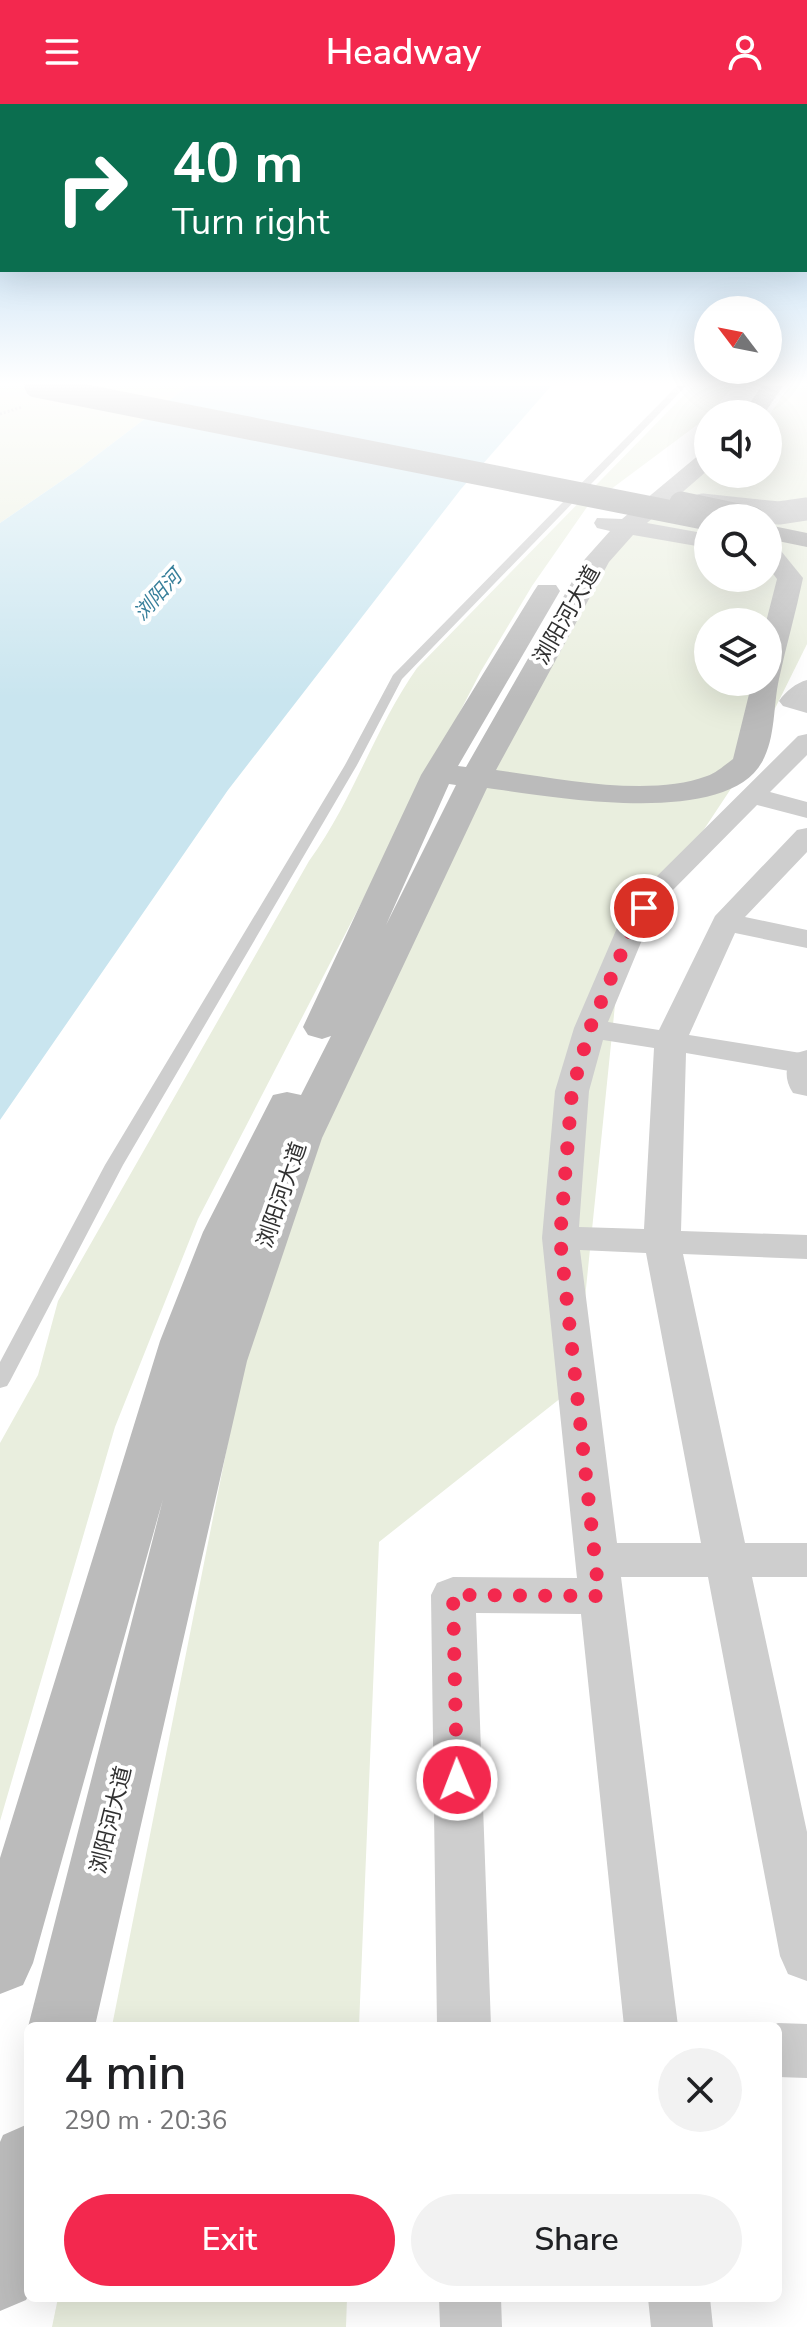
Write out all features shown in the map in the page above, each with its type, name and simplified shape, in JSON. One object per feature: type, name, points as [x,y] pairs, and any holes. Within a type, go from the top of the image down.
[{"type":"highway","points":[[560,490],[694,516]]},
{"type":"highway","points":[[662,490],[709,504]]},
{"type":"highway","points":[[782,524],[807,529]]},
{"type":"highway","points":[[782,535],[807,540]]},
{"type":"main road","points":[[669,491],[779,513],[807,509]]},
{"type":"main road","points":[[669,491],[807,517]]},
{"type":"main road","name":"浏阳河大道","points":[[0,1963],[184,1341],[225,1232],[457,775],[598,559],[613,525],[669,491]]},
{"type":"main road","points":[[613,525],[694,539]]},
{"type":"main road","points":[[782,553],[807,557]]},
{"type":"main road","points":[[782,568],[790,578],[782,613]]},
{"type":"main road","points":[[457,775],[564,789],[667,795],[727,782],[748,763],[763,696]]},
{"type":"main road","name":"浏阳河大道","points":[[62,2022],[223,1361],[301,1138],[457,775]]},
{"type":"main road","points":[[0,2274],[24,2176]]},
{"type":"street","points":[[807,687],[791,701],[807,706]]},
{"type":"street","points":[[651,2022],[560,1238],[572,1091],[590,1028],[632,928],[654,893],[807,741]]},
{"type":"street","points":[[753,796],[807,810]]},
{"type":"street","points":[[807,836],[725,922],[670,1041],[662,1241],[807,1956]]},
{"type":"street","points":[[725,922],[807,939]]},
{"type":"street","points":[[590,1028],[807,1063],[807,1084]]},
{"type":"street","points":[[560,1238],[807,1247]]},
{"type":"street","points":[[464,2022],[453,1595],[729,1560],[807,1560]]},
{"type":"street","points":[[782,2050],[807,2051]]},
{"type":"street","points":[[470,2302],[471,2327]]},
{"type":"street","points":[[679,2302],[682,2327]]},
{"type":"lane","points":[[0,1381],[114,1165],[351,765],[397,677],[580,490]]},
{"type":"green space","points":[[0,490],[49,490],[0,523]]},
{"type":"green space","points":[[591,490],[610,490],[587,507],[532,586],[481,671],[198,1219],[115,1427],[0,1821],[0,1443],[38,1375],[58,1301],[325,838],[417,668]]},
{"type":"green space","points":[[684,490],[807,490],[807,644],[782,694],[782,608],[694,608],[694,696],[781,696],[748,763],[620,956],[576,1386],[379,1542],[359,2022],[113,2022],[270,1231],[598,559]]},
{"type":"green space","points":[[57,2302],[347,2302],[346,2327],[52,2327]]},
{"type":"water","name":"浏阳河","points":[[49,490],[460,490],[228,790],[0,1120],[0,523]]},
{"type":"route","points":[[457,1780],[453,1595],[599,1596],[560,1238],[572,1091],[590,1028],[632,928],[644,908]]}]
